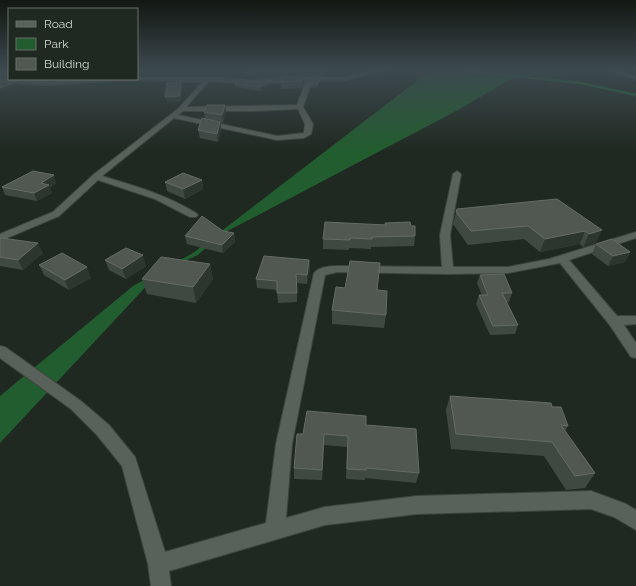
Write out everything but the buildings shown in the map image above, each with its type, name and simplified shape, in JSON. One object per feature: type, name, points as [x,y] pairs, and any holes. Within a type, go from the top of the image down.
[{"type":"street","points":[[0,238],[56,214],[96,177],[181,109],[191,97]]},
{"type":"street","points":[[300,107],[303,97]]},
{"type":"street","points":[[181,109],[256,109],[300,107]]},
{"type":"street","points":[[172,116],[264,136],[290,139],[307,134],[308,120],[300,107]]},
{"type":"street","points":[[448,272],[445,235],[457,174]]},
{"type":"street","points":[[96,177],[165,199],[179,205],[193,215]]},
{"type":"street","points":[[275,530],[284,444],[320,273],[337,269],[448,272],[508,270],[532,267],[636,235]]},
{"type":"street","points":[[562,258],[614,321],[636,353]]},
{"type":"street","points":[[614,321],[636,320]]},
{"type":"street","points":[[0,351],[76,405],[103,430],[128,462],[158,564],[161,586]]},
{"type":"street","points":[[158,564],[325,516],[417,505],[591,500],[620,510],[636,521]]},
{"type":"green space","points":[[395,97],[480,97],[220,235],[198,255],[169,268],[154,278],[0,443],[0,396],[133,286],[193,253]]}]
